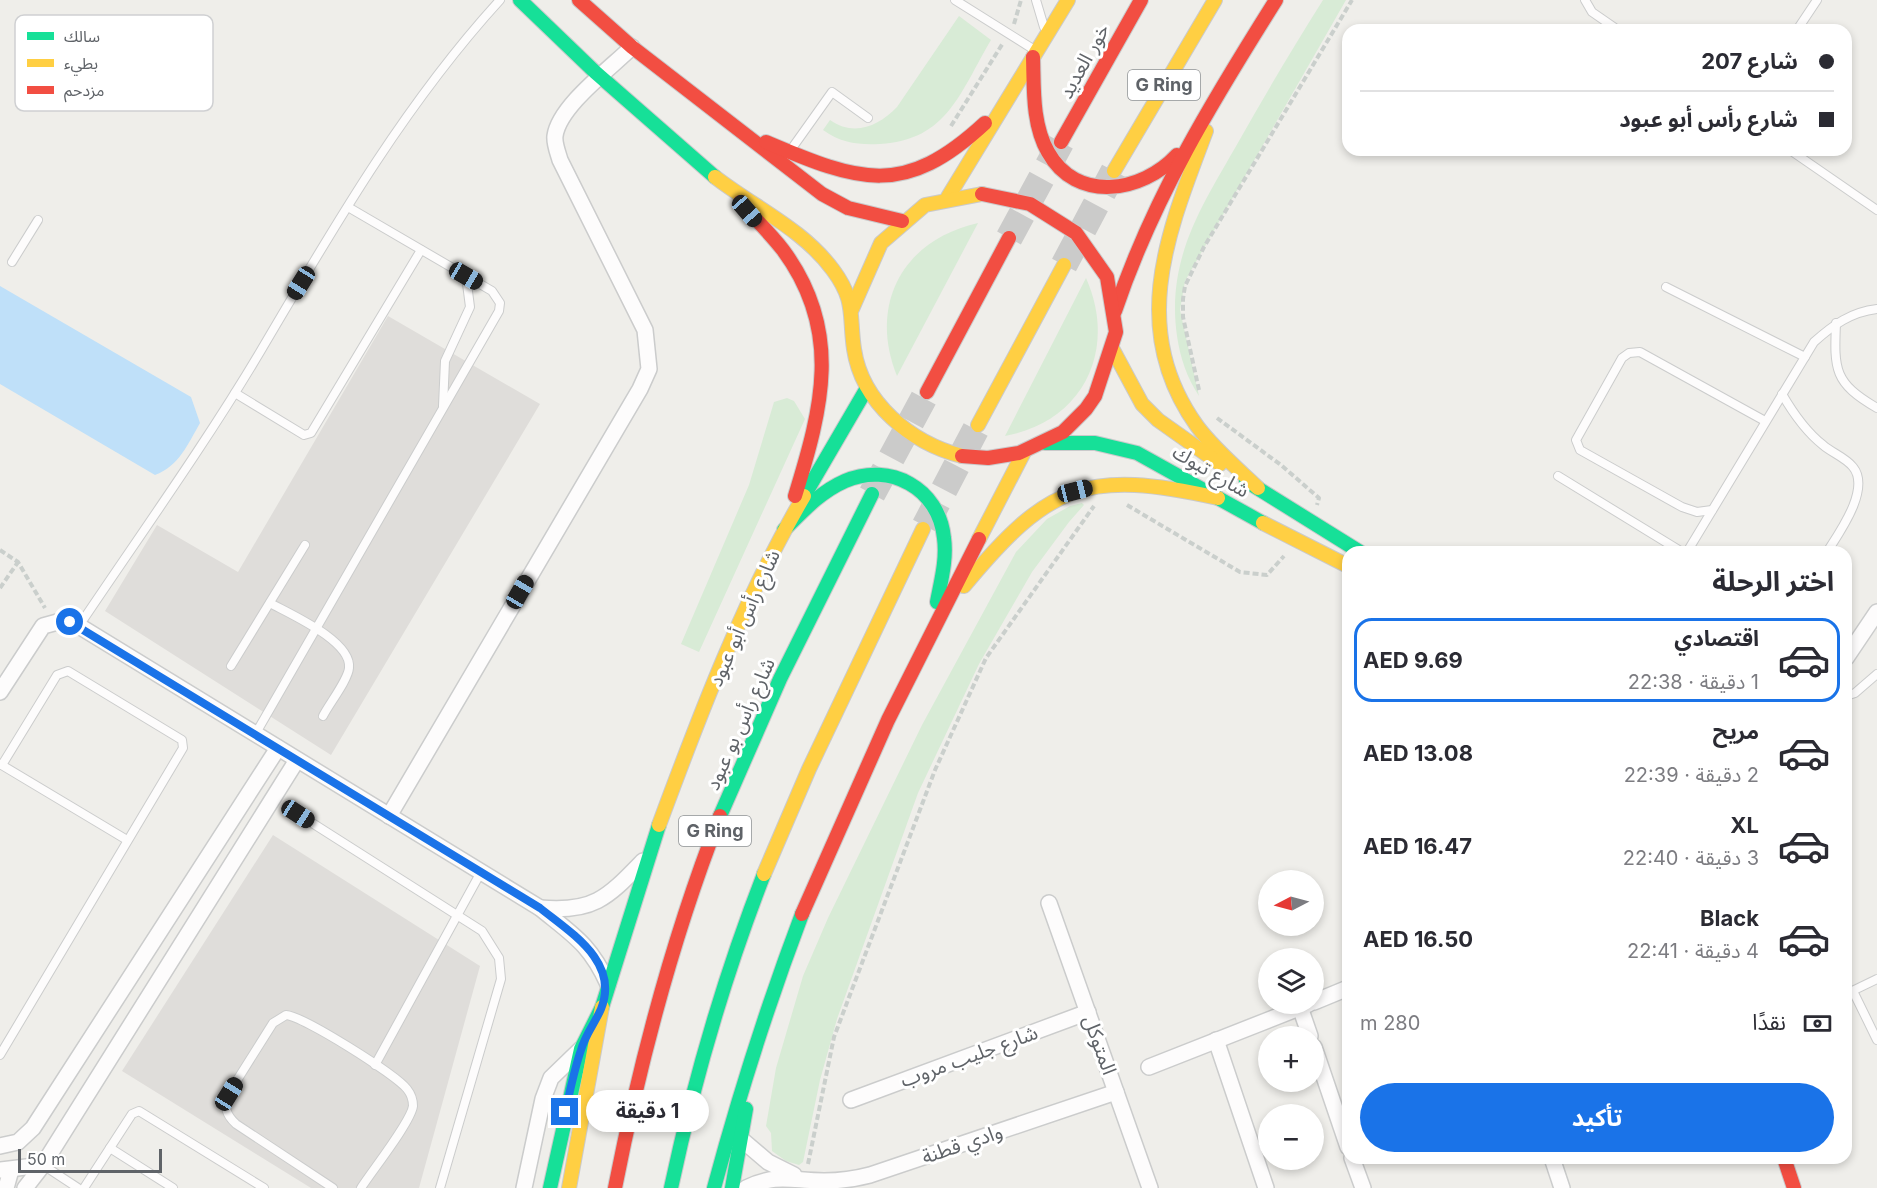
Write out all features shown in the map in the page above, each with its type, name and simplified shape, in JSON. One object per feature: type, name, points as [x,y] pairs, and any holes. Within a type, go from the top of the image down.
[{"type":"main road","points":[[520,0],[600,79],[726,186],[787,224],[820,252],[838,277],[852,309]]},
{"type":"main road","points":[[579,0],[632,47],[822,194],[848,208],[902,221]]},
{"type":"main road","points":[[948,198],[1068,0]]},
{"type":"main road","name":"خور العديد","points":[[1061,142],[1141,0]]},
{"type":"main road","name":"G Ring","points":[[1114,171],[1215,0]]},
{"type":"main road","points":[[1035,54],[1038,127],[1045,149],[1058,169],[1078,183],[1103,190],[1152,176],[1172,162],[1187,142],[1276,0]]},
{"type":"main road","points":[[1223,83],[1161,262],[1157,299],[1159,336],[1167,368],[1180,400],[1220,452],[1258,488]]},
{"type":"main road","points":[[746,134],[789,153],[848,174],[881,177],[914,172],[954,152],[1007,99]]},
{"type":"main road","points":[[1115,310],[1105,273],[1085,241],[1058,215],[1023,199],[986,193],[948,198],[924,207],[902,221],[883,239],[868,260],[858,284],[852,309],[855,353],[867,388],[888,418],[917,440],[951,454],[988,458],[1024,452],[1045,443],[1070,426],[1090,404],[1105,378],[1113,350],[1115,310],[1133,254],[1187,142]]},
{"type":"main road","points":[[726,186],[788,257],[816,313],[824,350],[825,381],[819,414],[784,530]]},
{"type":"main road","points":[[927,392],[1009,238]]},
{"type":"main road","points":[[978,425],[1064,265]]},
{"type":"main road","name":"شارع تبوك","points":[[1113,350],[1142,404],[1158,420],[1258,488],[1350,546]]},
{"type":"main road","name":"شارع رأس أبو عبود","points":[[550,1188],[581,1049],[602,1007],[646,859],[721,667],[784,530],[867,388]]},
{"type":"main road","name":"شارع تبوك","points":[[1045,443],[1095,443],[1137,453],[1168,467],[1218,498],[1342,564]]},
{"type":"main road","points":[[714,1188],[729,1127],[793,934],[824,855],[860,774],[1024,452]]},
{"type":"main road","points":[[784,530],[828,490],[859,475],[887,474],[908,480],[930,501],[940,519],[944,533],[945,551],[933,627]]},
{"type":"main road","points":[[933,627],[1005,536],[1028,516],[1064,495],[1114,482],[1156,484],[1218,498]]},
{"type":"main road","name":"شارع رأس بو عبود","points":[[615,1188],[656,1012],[710,846],[730,792],[795,645],[872,494]]},
{"type":"main road","name":"G Ring","points":[[671,1188],[693,1092],[741,932],[819,740],[923,529]]},
{"type":"main road","points":[[569,1188],[602,1007]]},
{"type":"main road","points":[[732,1188],[757,1043]]},
{"type":"main road","points":[[1786,1164],[1794,1188]]},
{"type":"street","points":[[389,816],[640,389],[649,369],[645,330],[560,160],[555,138],[560,121],[571,106],[632,47]]},
{"type":"street","points":[[1852,648],[1877,612]]},
{"type":"street","points":[[0,692],[36,632],[43,626],[53,622],[70,622],[79,626],[540,908],[582,941],[598,963],[608,984]]},
{"type":"street","points":[[0,1146],[18,1142],[33,1128],[278,748]]},
{"type":"street","points":[[25,1188],[43,1165],[297,760]]},
{"type":"street","name":"شارع رأس أبو عبود","points":[[540,908],[571,910],[592,904],[621,884],[646,859]]},
{"type":"street","name":"المتوكل","points":[[1049,903],[1150,1188]]},
{"type":"street","points":[[1324,998],[1342,990]]},
{"type":"street","name":"شارع جليب مروب","points":[[851,1100],[1088,1012]]},
{"type":"street","points":[[1149,1067],[1282,1014]]},
{"type":"street","points":[[1216,1040],[1266,1188]]},
{"type":"street","name":"شارع رأس أبو عبود","points":[[523,1187],[543,1099],[551,1078],[581,1049]]},
{"type":"street","points":[[1324,1076],[1342,1129]]},
{"type":"street","name":"وادي قطنة","points":[[746,1188],[762,1180],[780,1177],[847,1180],[870,1175],[1116,1092]]},
{"type":"street","name":"وادي قطنة","points":[[741,1139],[768,1162],[805,1179]]},
{"type":"street","points":[[1354,1164],[1363,1188]]},
{"type":"street","points":[[1554,1164],[1562,1188]]},
{"type":"street","points":[[6,1188],[5,1170],[43,1165]]},
{"type":"lane","points":[[79,626],[235,393],[387,144],[465,38],[500,0]]},
{"type":"lane","points":[[955,0],[1035,54]]},
{"type":"lane","points":[[1036,0],[1046,35]]},
{"type":"lane","points":[[1585,0],[1592,12],[1609,24]]},
{"type":"lane","points":[[1801,24],[1817,0]]},
{"type":"lane","points":[[789,153],[832,92],[868,118]]},
{"type":"lane","points":[[1799,156],[1877,210]]},
{"type":"lane","points":[[256,733],[318,630],[499,311],[500,303],[492,291],[348,207]]},
{"type":"lane","points":[[12,262],[38,220]]},
{"type":"lane","points":[[235,393],[304,435],[311,433],[421,250]]},
{"type":"lane","points":[[443,408],[444,361],[470,306],[466,276]]},
{"type":"lane","points":[[1666,287],[1805,357]]},
{"type":"lane","points":[[1691,546],[1814,342],[1836,323],[1864,311],[1877,309]]},
{"type":"lane","points":[[1836,323],[1834,363],[1847,388],[1877,408]]},
{"type":"lane","points":[[1712,510],[1697,512],[1682,507],[1580,450],[1576,440],[1622,358],[1629,353],[1640,352],[1765,421]]},
{"type":"lane","points":[[1782,394],[1796,417],[1810,432],[1855,468],[1858,483],[1856,501],[1830,546]]},
{"type":"lane","points":[[1558,476],[1672,546]]},
{"type":"lane","points":[[231,666],[305,545]]},
{"type":"lane","points":[[270,603],[318,630],[344,649],[349,658],[349,669],[323,716]]},
{"type":"lane","points":[[0,1055],[181,754],[182,740],[74,673],[62,671],[57,675],[1,764],[128,840]]},
{"type":"lane","points":[[1852,694],[1877,674]]},
{"type":"lane","points":[[298,814],[458,916],[489,939],[499,958],[501,979],[440,1188]]},
{"type":"lane","points":[[375,1065],[481,872]]},
{"type":"lane","points":[[1852,992],[1877,979]]},
{"type":"lane","points":[[1852,996],[1877,1040]]},
{"type":"lane","points":[[333,1188],[236,1124],[227,1113],[226,1100],[273,1023],[286,1015],[302,1018],[375,1065],[407,1089],[412,1106],[410,1115],[361,1188]]},
{"type":"lane","points":[[84,1188],[132,1114],[142,1112],[264,1188]]},
{"type":"lane","points":[[110,1148],[174,1188]]},
{"type":"lane","points":[[43,1165],[78,1188]]},
{"type":"path","points":[[950,127],[1018,17],[1021,0]]},
{"type":"path","points":[[1201,401],[1183,317],[1185,286],[1204,247],[1352,0]]},
{"type":"path","points":[[1209,409],[1319,498],[1311,522]]},
{"type":"path","points":[[805,1179],[834,1036],[936,770],[986,658],[1099,501]]},
{"type":"path","points":[[1124,503],[1240,572],[1267,575],[1296,541]]},
{"type":"path","points":[[0,549],[18,562],[53,622]]},
{"type":"path","points":[[0,588],[18,562]]},
{"type":"shaded area","points":[[388,316],[540,404],[331,755],[105,611],[157,525],[238,572]]},
{"type":"shaded area","points":[[273,835],[480,966],[419,1188],[311,1188],[122,1071]]},
{"type":"green space","points":[[1323,0],[1346,0],[1185,281],[1180,310],[1199,396],[1185,367],[1177,336],[1175,308],[1182,257],[1200,211],[1212,188]]},
{"type":"green space","points":[[959,16],[991,40],[960,95],[937,123],[922,133],[903,141],[880,144],[850,142],[836,138],[823,130],[830,120],[848,128],[857,128],[874,124],[890,114]]},
{"type":"green space","points":[[978,223],[897,376],[889,349],[887,324],[890,300],[898,279],[912,260],[930,244],[952,232]]},
{"type":"green space","points":[[1086,278],[1095,305],[1098,331],[1095,356],[1087,379],[1073,399],[1055,416],[1032,428],[1005,436]]},
{"type":"green space","points":[[787,398],[794,401],[805,419],[699,652],[681,644],[749,485],[774,402]]},
{"type":"green space","points":[[1082,503],[1084,505],[1032,572],[979,664],[918,793],[837,1019],[820,1080],[803,1162],[799,1165],[786,1161],[772,1151],[771,1133],[766,1126],[776,1068],[803,976],[828,918],[922,725],[1016,552],[1047,519],[1070,506]]},
{"type":"water","points":[[0,286],[191,397],[200,423],[177,460],[155,475],[0,384]]},
{"type":"tunnel","points":[[1009,238],[1061,142]]},
{"type":"tunnel","points":[[1064,265],[1114,171]]},
{"type":"tunnel","points":[[872,494],[927,392]]},
{"type":"tunnel","points":[[925,526],[978,425]]},
{"type":"traffic: fast","points":[[520,0],[595,72],[715,177]]},
{"type":"traffic: fast","points":[[804,496],[867,388]]},
{"type":"traffic: fast","points":[[1045,443],[1095,443],[1137,453],[1263,523]]},
{"type":"traffic: fast","points":[[784,530],[820,496],[845,481],[862,476],[879,475],[910,484],[933,505],[940,520],[945,554],[937,602]]},
{"type":"traffic: fast","points":[[1246,481],[1350,546]]},
{"type":"traffic: fast","points":[[720,816],[780,679],[872,494]]},
{"type":"traffic: fast","points":[[550,1188],[581,1049],[602,1007],[659,825]]},
{"type":"traffic: fast","points":[[671,1188],[711,1029],[764,874]]},
{"type":"traffic: fast","points":[[714,1188],[755,1050],[802,914]]},
{"type":"traffic: fast","points":[[732,1188],[746,1109]]},
{"type":"traffic: slow","points":[[948,197],[1068,0]]},
{"type":"traffic: slow","points":[[1114,171],[1215,0]]},
{"type":"traffic: slow","points":[[1206,131],[1168,243],[1161,280],[1159,316],[1164,353],[1176,389],[1197,426],[1218,450],[1258,488]]},
{"type":"traffic: slow","points":[[715,177],[793,231],[808,243],[833,270],[848,300],[859,369],[878,403],[908,431],[943,450],[962,456]]},
{"type":"traffic: slow","points":[[852,309],[881,243],[925,205],[982,194]]},
{"type":"traffic: slow","points":[[978,425],[1064,265]]},
{"type":"traffic: slow","points":[[1113,350],[1142,404],[1158,420],[1220,464]]},
{"type":"traffic: slow","points":[[979,539],[1024,452]]},
{"type":"traffic: slow","points":[[964,586],[994,551],[1021,525],[1047,505],[1074,493],[1102,486],[1135,485],[1173,489],[1218,498]]},
{"type":"traffic: slow","points":[[659,825],[724,657],[762,575],[804,496]]},
{"type":"traffic: slow","points":[[1263,523],[1342,563]]},
{"type":"traffic: slow","points":[[764,874],[809,769],[923,529]]},
{"type":"traffic: slow","points":[[569,1188],[602,1007]]},
{"type":"traffic: jam","points":[[579,0],[632,47],[822,194],[848,208],[902,221]]},
{"type":"traffic: jam","points":[[1061,142],[1141,0]]},
{"type":"traffic: jam","points":[[1115,311],[1130,269],[1166,189],[1207,113],[1276,0]]},
{"type":"traffic: jam","points":[[1033,57],[1035,106],[1039,130],[1048,152],[1060,168],[1075,179],[1092,185],[1110,187],[1128,184],[1146,178],[1163,168],[1177,155]]},
{"type":"traffic: jam","points":[[766,142],[828,166],[880,176],[905,173],[930,163],[956,147],[985,123]]},
{"type":"traffic: jam","points":[[962,456],[988,458],[1019,453],[1063,432],[1086,409],[1095,396],[1116,332],[1107,277],[1076,233],[1030,204],[982,194]]},
{"type":"traffic: jam","points":[[740,202],[783,250],[802,280],[814,310],[820,340],[822,370],[819,401],[795,496]]},
{"type":"traffic: jam","points":[[927,392],[1009,238]]},
{"type":"traffic: jam","points":[[802,914],[888,720],[979,539]]},
{"type":"traffic: jam","points":[[615,1188],[635,1093],[659,999],[687,907],[720,816]]},
{"type":"traffic: jam","points":[[1786,1164],[1794,1188]]},
{"type":"route","points":[[70,622],[217,709],[540,908],[582,941],[598,963],[608,984],[602,1007],[581,1049],[565,1112]]}]
